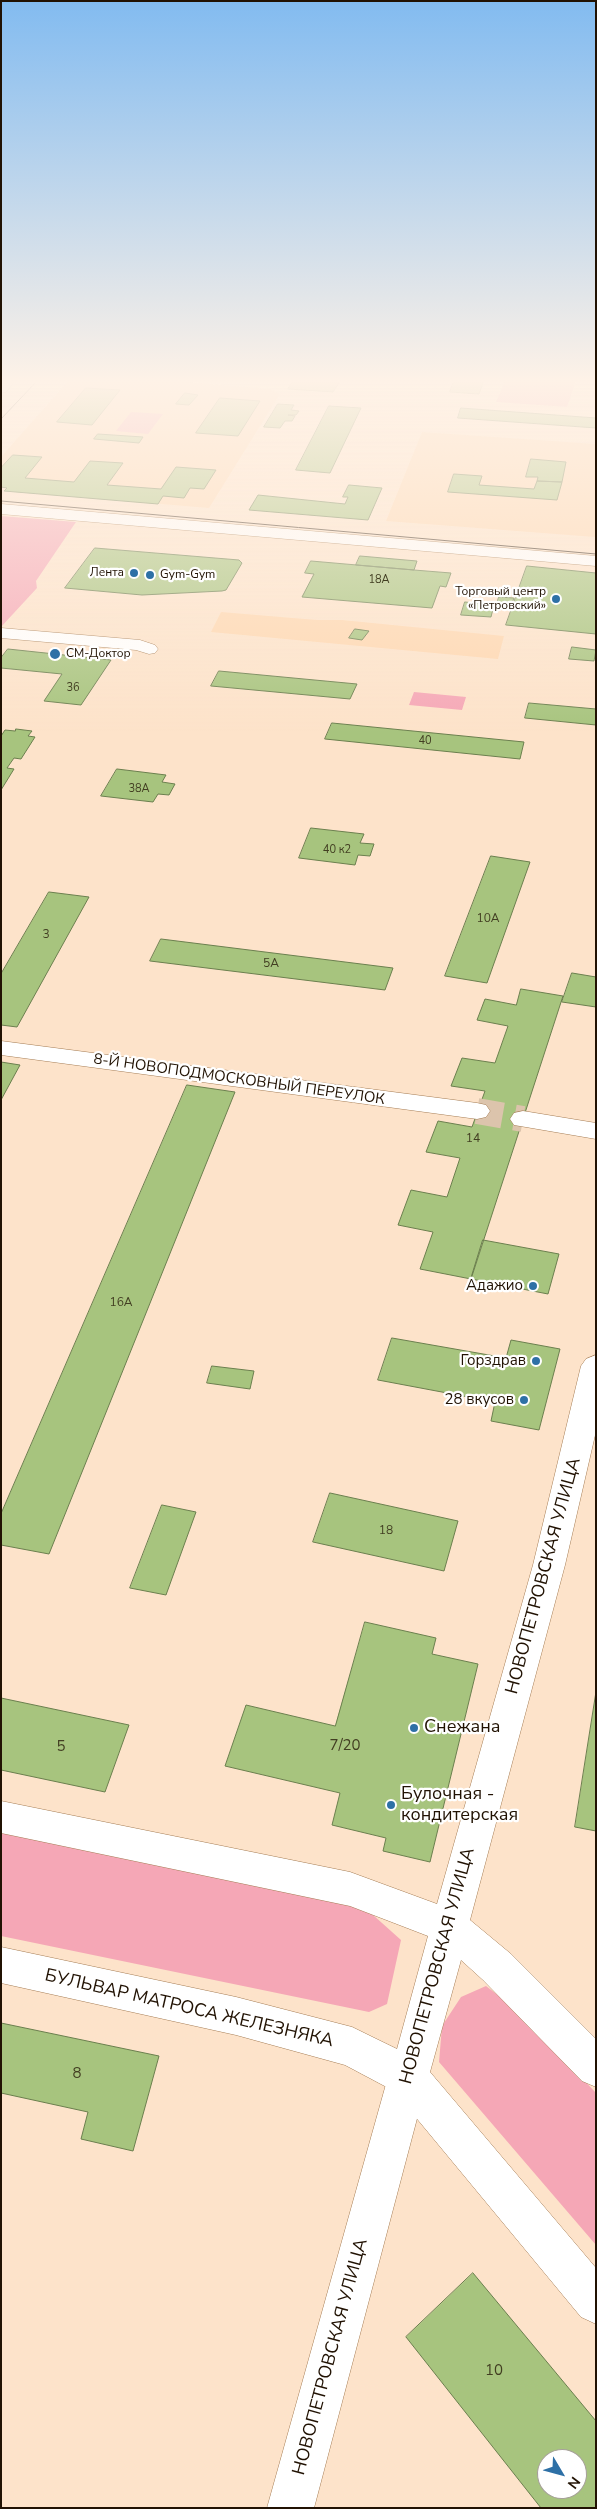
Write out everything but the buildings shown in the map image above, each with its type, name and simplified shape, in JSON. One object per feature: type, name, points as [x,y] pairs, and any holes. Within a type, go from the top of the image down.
[{"type":"street","points":[[1,509],[596,561]]},
{"type":"street","points":[[1,633],[140,645],[149,650]]},
{"type":"street","name":"8-Й НОВОПОДМОСКОВНЫЙ ПЕРЕУЛОК","points":[[1,1048],[477,1111]]},
{"type":"street","points":[[523,1119],[596,1131]]},
{"type":"street","name":"НОВОПЕТРОВСКАЯ УЛИЦА","points":[[290,2508],[549,1566],[596,1366]]},
{"type":"street","points":[[1,1817],[350,1889],[450,1927],[497,1967],[596,2067]]},
{"type":"street","name":"БУЛЬВАР МАТРОСА ЖЕЛЕЗНЯКА","points":[[1,1965],[236,2016],[334,2042],[352,2048],[408,2078],[596,2302]]},
{"type":"shaded area","points":[[89,498],[215,498],[209,508]]},
{"type":"shaded area","points":[[395,498],[595,498],[595,537],[386,521]]},
{"type":"shaded area","points":[[1,516],[76,522],[36,581],[37,588],[1,627]]},
{"type":"shaded area","points":[[221,612],[317,620],[342,620],[504,636],[498,659],[211,632]]},
{"type":"shaded area","points":[[414,692],[466,697],[462,710],[409,705]]},
{"type":"shaded area","points":[[1,1832],[363,1906],[401,1940],[387,2004],[369,2012],[1,1936]]},
{"type":"shaded area","points":[[486,1986],[521,2013],[596,2093],[596,2245],[439,2062],[442,2026],[461,1997]]},
{"type":"tunnel","points":[[477,1111],[523,1119]]},
{"type":"tram line","points":[[1,501],[596,554]]},
{"type":"place","name":"Лента","points":[[134,573]]},
{"type":"place","name":"Gym-Gym","points":[[150,575]]},
{"type":"place","name":"Торговый центр «Петровский»","points":[[556,599]]},
{"type":"place","name":"СМ-Доктор","points":[[55,654]]},
{"type":"place","name":"Адажио","points":[[533,1286]]},
{"type":"place","name":"Горздрав","points":[[536,1361]]},
{"type":"place","name":"28 вкусов","points":[[524,1400]]},
{"type":"place","name":"Снежана","points":[[414,1728]]},
{"type":"place","name":"Булочная - кондитерская","points":[[391,1805]]}]
